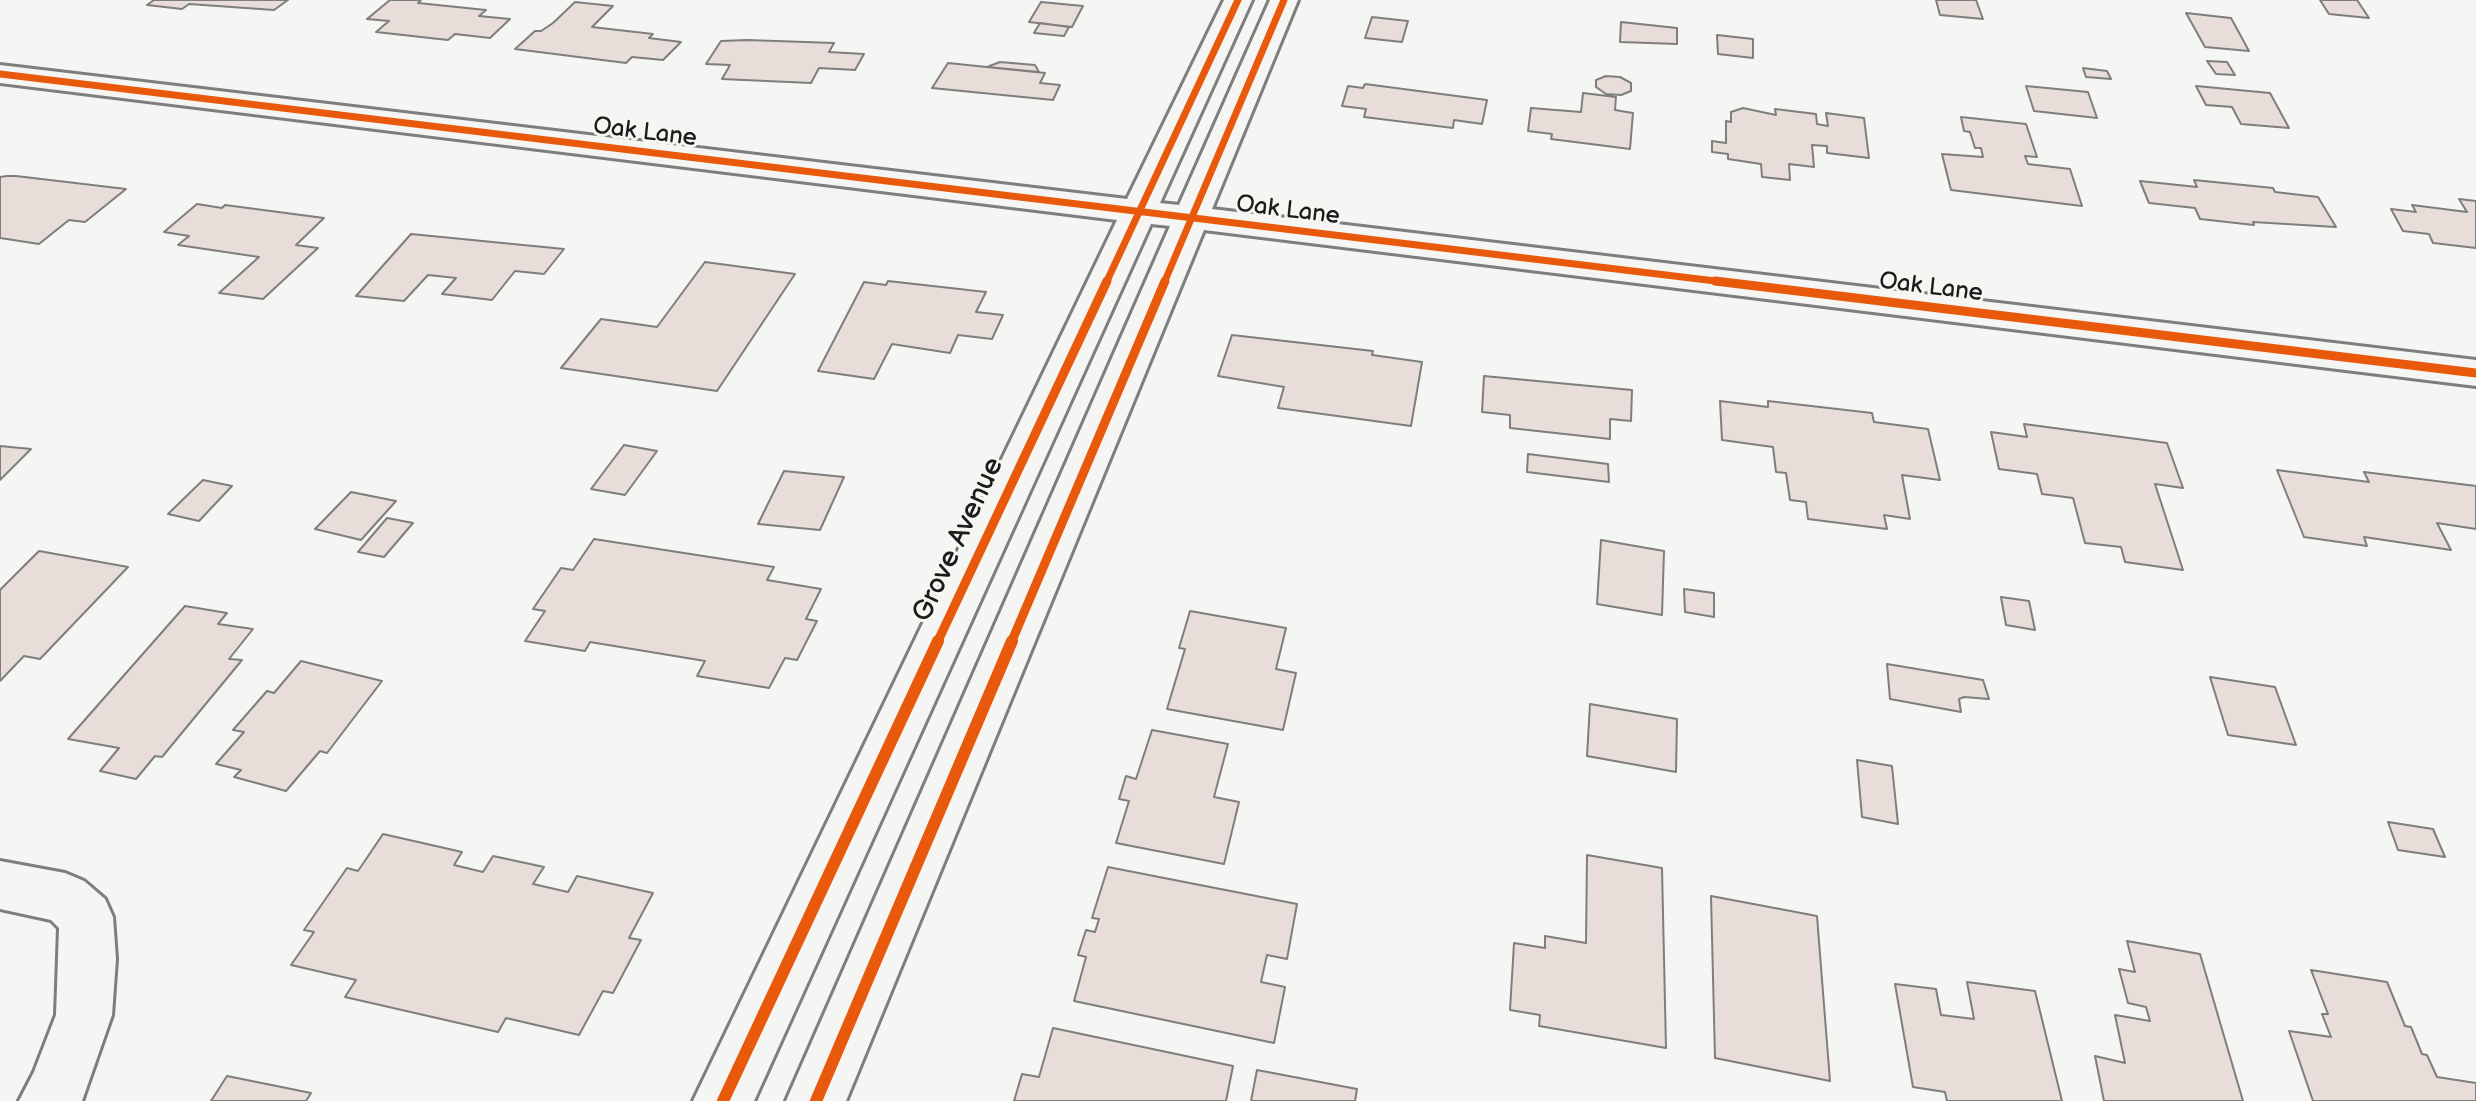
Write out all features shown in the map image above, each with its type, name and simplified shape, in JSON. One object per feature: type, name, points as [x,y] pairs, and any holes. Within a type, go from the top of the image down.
[{"type":"street","name":"Grove Avenue","points":[[723,1101],[1238,0]]},
{"type":"street","points":[[816,1101],[1284,0]]},
{"type":"street","name":"Oak Lane","points":[[0,74],[2476,373]]},
{"type":"street","points":[[0,885],[65,898],[86,917],[88,959],[84,1015],[57,1091],[49,1101]]},
{"type":"building","points":[[154,0],[288,0],[274,10],[189,4],[182,9],[147,5]]},
{"type":"building","points":[[390,0],[421,0],[418,3],[486,10],[479,16],[510,19],[490,38],[455,34],[448,40],[376,32],[389,21],[367,19]]},
{"type":"building","points":[[1936,0],[1976,0],[1983,19],[1940,15]]},
{"type":"building","points":[[2320,0],[2357,0],[2369,18],[2329,14]]},
{"type":"building","points":[[575,2],[613,6],[592,27],[653,34],[649,38],[681,42],[663,60],[632,57],[626,63],[515,49],[535,31],[541,31],[553,23]]},
{"type":"building","points":[[1041,2],[1083,6],[1072,27],[1029,22]]},
{"type":"building","points":[[2186,13],[2231,18],[2249,51],[2205,47]]},
{"type":"building","points":[[1372,17],[1408,21],[1402,42],[1365,38]]},
{"type":"building","points":[[1621,22],[1677,28],[1677,44],[1620,42]]},
{"type":"building","points":[[1040,23],[1069,27],[1064,36],[1034,33]]},
{"type":"building","points":[[1717,35],[1753,39],[1753,58],[1718,54]]},
{"type":"building","points":[[721,41],[834,43],[829,52],[864,54],[855,70],[819,68],[811,83],[722,79],[730,65],[706,64]]},
{"type":"building","points":[[2207,61],[2227,62],[2235,75],[2216,74]]},
{"type":"building","points":[[1000,62],[1035,65],[1039,72],[987,67]]},
{"type":"building","points":[[948,63],[1045,73],[1040,83],[1060,85],[1053,100],[932,88]]},
{"type":"building","points":[[2083,68],[2107,71],[2111,79],[2086,77]]},
{"type":"building","points":[[1606,76],[1620,77],[1631,83],[1631,91],[1621,95],[1606,94],[1596,87],[1596,80]]},
{"type":"building","points":[[1365,84],[1487,100],[1482,124],[1454,120],[1453,128],[1364,117],[1366,109],[1342,106],[1348,86],[1363,88]]},
{"type":"building","points":[[2026,86],[2088,92],[2097,118],[2034,111]]},
{"type":"building","points":[[2196,86],[2270,93],[2289,128],[2241,124],[2232,107],[2206,105]]},
{"type":"building","points":[[1583,93],[1616,97],[1615,110],[1633,113],[1630,149],[1551,139],[1552,134],[1528,131],[1531,108],[1581,112]]},
{"type":"building","points":[[1743,108],[1776,115],[1775,109],[1816,114],[1817,124],[1828,126],[1826,113],[1864,118],[1869,158],[1827,153],[1827,146],[1812,145],[1814,167],[1789,164],[1790,180],[1762,177],[1761,164],[1728,159],[1728,154],[1712,152],[1712,141],[1726,143],[1726,121],[1731,122],[1731,112]]},
{"type":"building","points":[[1961,117],[2026,124],[2037,157],[2025,156],[2028,164],[2070,169],[2082,206],[1951,190],[1942,154],[1983,157],[1981,148],[1975,148],[1970,132],[1964,131]]},
{"type":"building","points":[[16,176],[126,189],[85,222],[69,220],[39,244],[0,238],[0,177]]},
{"type":"building","points":[[2194,180],[2273,188],[2275,192],[2318,197],[2336,227],[2253,222],[2254,225],[2200,219],[2195,208],[2149,203],[2140,181],[2197,187]]},
{"type":"building","points":[[2459,199],[2476,201],[2476,248],[2433,243],[2429,234],[2403,231],[2391,209],[2416,212],[2412,205],[2467,212]]},
{"type":"building","points":[[197,204],[324,218],[296,245],[318,248],[263,299],[219,293],[259,257],[178,245],[189,236],[164,232]]},
{"type":"building","points":[[411,234],[564,249],[544,274],[515,271],[492,300],[442,294],[456,278],[428,275],[404,301],[356,296]]},
{"type":"building","points":[[705,262],[795,274],[717,391],[561,368],[601,319],[657,327]]},
{"type":"building","points":[[888,281],[986,292],[976,312],[1003,315],[992,339],[958,335],[950,353],[892,344],[874,379],[818,371],[864,282],[886,285]]},
{"type":"building","points":[[1232,335],[1373,351],[1372,355],[1422,362],[1411,426],[1278,408],[1284,387],[1218,376]]},
{"type":"building","points":[[1484,376],[1632,390],[1631,421],[1610,419],[1610,439],[1510,428],[1510,415],[1482,412]]},
{"type":"building","points":[[1720,401],[1768,407],[1768,401],[1872,413],[1874,422],[1928,429],[1940,480],[1902,475],[1910,519],[1884,515],[1887,529],[1808,519],[1806,502],[1790,500],[1786,473],[1776,472],[1773,447],[1722,440]]},
{"type":"building","points":[[2024,424],[2167,443],[2183,488],[2155,484],[2183,570],[2125,562],[2121,547],[2085,543],[2073,498],[2042,494],[2037,474],[1999,469],[1991,432],[2027,437]]},
{"type":"building","points":[[624,445],[657,451],[625,495],[591,489]]},
{"type":"building","points":[[0,446],[31,449],[0,480]]},
{"type":"building","points":[[1528,454],[1608,464],[1609,482],[1527,472]]},
{"type":"building","points":[[2277,470],[2369,482],[2364,472],[2476,486],[2476,529],[2437,523],[2451,550],[2364,537],[2367,546],[2304,537]]},
{"type":"building","points":[[784,471],[844,477],[820,530],[758,524]]},
{"type":"building","points":[[203,480],[232,486],[199,521],[168,514]]},
{"type":"building","points":[[351,492],[396,501],[361,540],[315,529]]},
{"type":"building","points":[[387,518],[413,523],[384,557],[358,552]]},
{"type":"building","points":[[594,539],[774,567],[767,580],[821,589],[806,619],[817,621],[797,660],[785,658],[769,688],[697,676],[705,661],[590,642],[585,651],[525,641],[545,611],[533,609],[561,568],[573,570]]},
{"type":"building","points":[[1601,540],[1664,551],[1662,615],[1597,604]]},
{"type":"building","points":[[39,551],[128,567],[40,659],[24,656],[0,681],[0,590]]},
{"type":"building","points":[[1684,589],[1714,593],[1714,617],[1685,612]]},
{"type":"building","points":[[2001,597],[2029,601],[2035,630],[2006,625]]},
{"type":"building","points":[[185,606],[227,613],[218,624],[253,629],[229,659],[242,660],[162,757],[155,756],[136,779],[100,771],[119,748],[68,739]]},
{"type":"building","points":[[1190,611],[1286,628],[1276,669],[1296,673],[1283,730],[1167,709],[1185,649],[1179,648]]},
{"type":"building","points":[[301,661],[382,681],[327,753],[320,751],[286,791],[234,777],[241,770],[216,764],[244,732],[233,730],[267,691],[274,693]]},
{"type":"building","points":[[1887,664],[1983,680],[1989,699],[1959,699],[1961,712],[1890,699]]},
{"type":"building","points":[[2210,677],[2275,687],[2296,745],[2228,735]]},
{"type":"building","points":[[1590,704],[1677,719],[1676,772],[1587,756]]},
{"type":"building","points":[[1152,730],[1228,744],[1214,797],[1239,802],[1224,864],[1116,843],[1129,801],[1119,799],[1126,776],[1136,779]]},
{"type":"building","points":[[1857,760],[1892,766],[1898,824],[1862,817]]},
{"type":"building","points":[[2388,822],[2433,829],[2445,857],[2398,850]]},
{"type":"building","points":[[383,834],[462,852],[454,865],[483,872],[493,856],[544,867],[533,884],[568,892],[577,876],[653,893],[629,938],[641,940],[613,993],[603,991],[579,1035],[506,1018],[498,1032],[345,997],[356,980],[291,965],[314,932],[304,930],[347,868],[358,871]]},
{"type":"building","points":[[1587,855],[1662,868],[1666,1048],[1539,1026],[1540,1015],[1510,1010],[1514,943],[1545,948],[1545,936],[1586,943]]},
{"type":"building","points":[[1108,867],[1297,904],[1287,959],[1267,955],[1261,982],[1285,987],[1274,1043],[1074,1001],[1086,957],[1078,955],[1086,930],[1095,932],[1099,919],[1092,918]]},
{"type":"building","points":[[1711,896],[1817,916],[1830,1081],[1715,1058]]},
{"type":"building","points":[[2127,941],[2200,954],[2243,1101],[2104,1101],[2095,1056],[2125,1063],[2115,1015],[2150,1021],[2146,1007],[2128,1003],[2119,969],[2135,972]]},
{"type":"building","points":[[2311,970],[2387,982],[2405,1026],[2411,1027],[2422,1054],[2427,1055],[2437,1077],[2476,1083],[2476,1101],[2313,1101],[2289,1031],[2331,1037],[2322,1014],[2328,1014]]},
{"type":"building","points":[[1967,982],[2035,991],[2062,1101],[1947,1101],[1945,1092],[1913,1087],[1895,984],[1936,989],[1941,1015],[1974,1019]]},
{"type":"building","points":[[1053,1028],[1233,1066],[1226,1101],[1014,1101],[1022,1074],[1039,1077]]},
{"type":"building","points":[[1257,1070],[1357,1089],[1355,1101],[1251,1101]]},
{"type":"building","points":[[227,1076],[311,1093],[306,1101],[211,1101]]},
{"type":"cycle path","points":[[723,1101],[1238,0]]},
{"type":"cycle path","points":[[816,1101],[1284,0]]},
{"type":"cycle path","points":[[0,74],[2476,373]]}]
